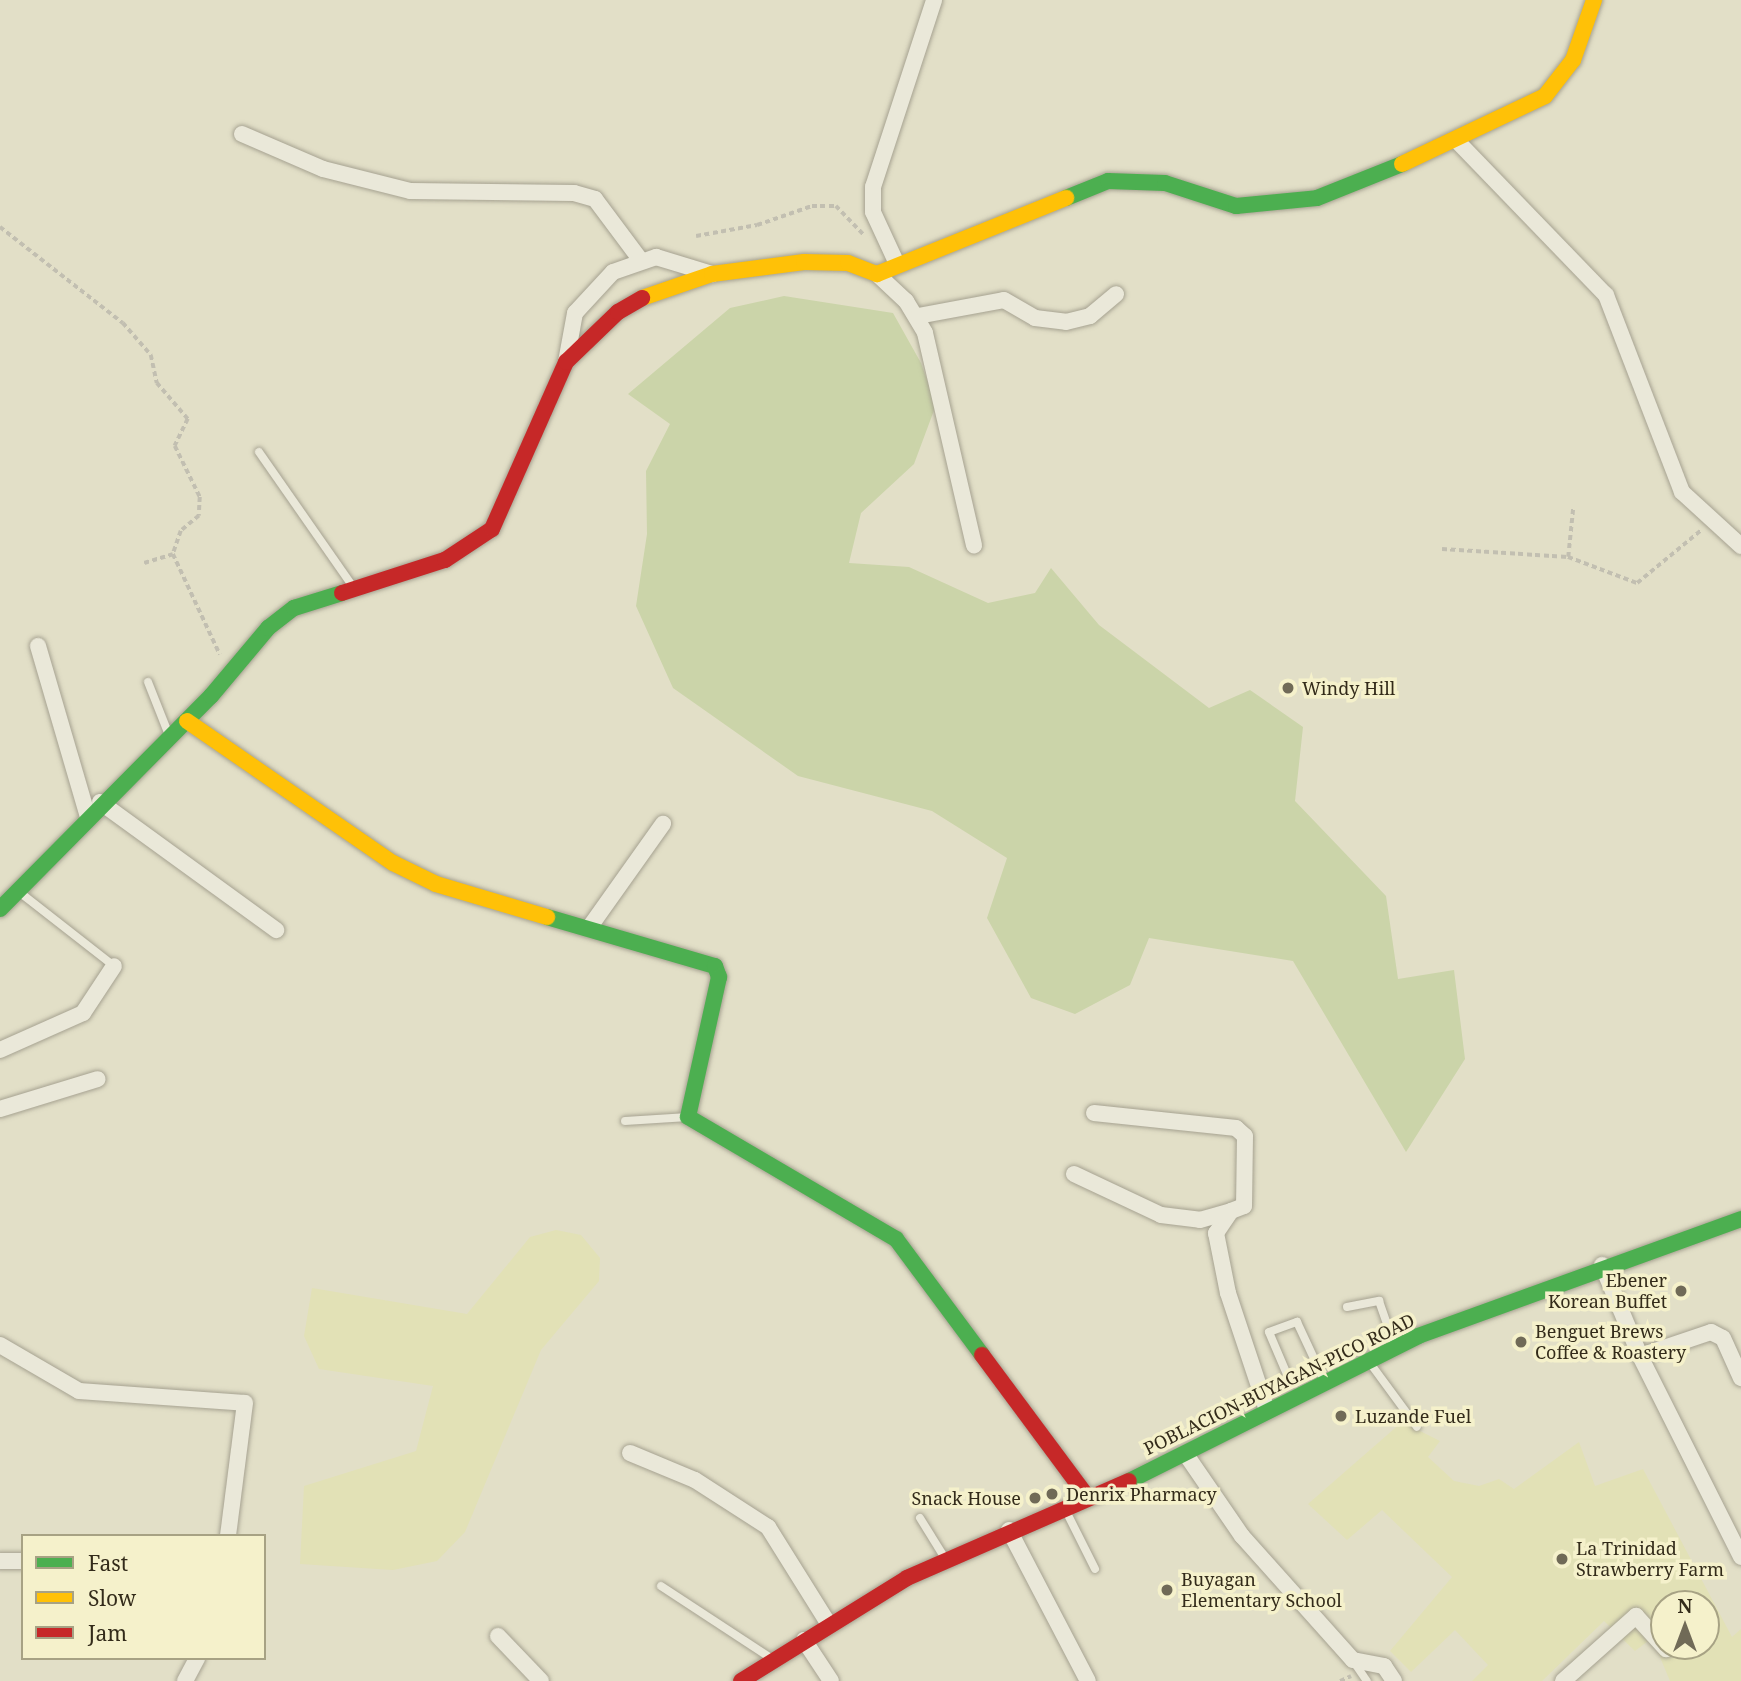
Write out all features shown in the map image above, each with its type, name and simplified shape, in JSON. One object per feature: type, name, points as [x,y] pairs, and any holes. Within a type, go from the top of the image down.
[{"type":"street","points":[[895,258],[873,212],[873,187],[913,48],[934,0]]},
{"type":"street","points":[[877,274],[895,258],[1108,181],[1165,183],[1236,206],[1275,207],[1317,198],[1513,117],[1561,81],[1594,0]]},
{"type":"street","points":[[242,134],[323,169],[410,191],[574,193],[595,200],[639,258],[712,274]]},
{"type":"street","points":[[1458,142],[1606,295],[1682,492],[1709,523],[1741,547]]},
{"type":"street","points":[[0,909],[100,802],[187,721],[268,628],[294,608],[445,560],[492,529],[566,362],[575,313],[591,290],[639,258]]},
{"type":"street","points":[[566,362],[618,312],[664,286],[712,274],[804,262],[848,263],[877,274],[918,316],[974,545]]},
{"type":"street","points":[[918,316],[996,300],[1044,321],[1066,323],[1090,316],[1116,294]]},
{"type":"street","points":[[38,646],[88,817]]},
{"type":"street","points":[[187,721],[237,762],[393,863],[436,884],[715,966],[719,977],[688,1116],[896,1239],[1086,1495]]},
{"type":"street","points":[[100,802],[276,930]]},
{"type":"street","points":[[589,928],[663,824]]},
{"type":"street","points":[[0,1050],[83,1013],[114,966]]},
{"type":"street","points":[[0,1109],[98,1079]]},
{"type":"street","points":[[1074,1174],[1161,1215],[1200,1220],[1244,1206],[1248,1162],[1245,1136],[1237,1128],[1094,1113]]},
{"type":"street","points":[[1231,1211],[1216,1233],[1228,1293],[1268,1410]]},
{"type":"street","name":"POBLACION-BUYAGAN-PICO ROAD","points":[[741,1681],[828,1623],[946,1560],[1086,1495],[1187,1456],[1268,1410],[1395,1347],[1602,1265],[1741,1219]]},
{"type":"street","points":[[1602,1265],[1640,1356],[1741,1557]]},
{"type":"street","points":[[1640,1356],[1711,1332],[1723,1338],[1741,1378]]},
{"type":"street","points":[[0,1345],[79,1391],[245,1403],[228,1534]]},
{"type":"street","points":[[630,1453],[695,1480],[768,1527],[828,1623]]},
{"type":"street","points":[[1187,1456],[1241,1536],[1353,1660],[1384,1667],[1394,1681]]},
{"type":"street","points":[[1009,1530],[1088,1681]]},
{"type":"street","points":[[0,1561],[21,1561]]},
{"type":"street","points":[[1563,1681],[1636,1616],[1650,1631]]},
{"type":"street","points":[[498,1636],[541,1681]]},
{"type":"street","points":[[804,1640],[831,1681]]},
{"type":"street","points":[[185,1681],[196,1660]]},
{"type":"lane","points":[[259,452],[356,590]]},
{"type":"lane","points":[[148,682],[170,737]]},
{"type":"lane","points":[[18,891],[114,966]]},
{"type":"lane","points":[[625,1121],[688,1116]]},
{"type":"lane","points":[[1347,1307],[1379,1301],[1395,1347]]},
{"type":"lane","points":[[1297,1396],[1269,1332],[1297,1322],[1325,1382]]},
{"type":"lane","points":[[1368,1361],[1417,1427]]},
{"type":"lane","points":[[1261,1391],[1289,1379]]},
{"type":"lane","points":[[1063,1506],[1095,1569]]},
{"type":"lane","points":[[920,1518],[946,1560]]},
{"type":"lane","points":[[661,1586],[773,1659]]},
{"type":"lane","points":[[1353,1660],[1367,1681]]},
{"type":"path","points":[[695,236],[757,225],[812,206],[836,206],[876,251],[895,258]]},
{"type":"path","points":[[0,227],[41,253],[123,323],[151,355],[157,383],[188,419],[175,446],[200,497],[199,516],[181,531],[173,554],[230,674]]},
{"type":"path","points":[[1568,556],[1573,508]]},
{"type":"path","points":[[1442,549],[1568,556],[1637,583],[1709,523]]},
{"type":"path","points":[[144,563],[173,554]]},
{"type":"green space","points":[[784,296],[893,313],[921,363],[936,405],[914,464],[861,513],[849,563],[909,567],[988,603],[1035,593],[1051,568],[1099,625],[1209,708],[1250,690],[1303,727],[1295,801],[1386,896],[1398,979],[1454,970],[1465,1059],[1406,1152],[1293,961],[1149,938],[1130,985],[1075,1014],[1031,998],[987,918],[1007,858],[932,811],[798,776],[673,688],[636,606],[647,534],[646,471],[670,424],[628,394],[730,308]]},
{"type":"green space","points":[[556,1230],[581,1235],[600,1258],[599,1281],[541,1350],[465,1532],[437,1561],[393,1570],[300,1564],[304,1486],[416,1451],[433,1386],[319,1369],[304,1336],[312,1288],[467,1314],[530,1237]]},
{"type":"green space","name":"La Trinidad Strawberry Farm","points":[[1402,1422],[1440,1441],[1428,1457],[1454,1481],[1479,1486],[1499,1479],[1514,1489],[1579,1442],[1595,1486],[1643,1469],[1707,1590],[1650,1590],[1650,1640],[1635,1651],[1604,1621],[1542,1681],[1472,1681],[1488,1665],[1455,1630],[1411,1672],[1390,1651],[1452,1577],[1382,1510],[1347,1540],[1308,1504]]},
{"type":"green space","name":"La Trinidad Strawberry Farm","points":[[1720,1614],[1732,1637],[1741,1629],[1741,1681],[1670,1681],[1661,1660],[1720,1660]]},
{"type":"traffic: fast","points":[[1066,198],[1108,181],[1165,183],[1236,206],[1317,198],[1402,164]]},
{"type":"traffic: fast","points":[[0,909],[211,696],[268,628],[294,608],[342,593]]},
{"type":"traffic: fast","points":[[547,917],[715,966],[719,977],[688,1117],[896,1239],[982,1355]]},
{"type":"traffic: fast","points":[[1129,1481],[1418,1336],[1741,1219]]},
{"type":"traffic: slow","points":[[1402,164],[1545,96],[1573,60],[1594,0]]},
{"type":"traffic: slow","points":[[642,298],[712,274],[804,262],[848,263],[877,274],[1066,198]]},
{"type":"traffic: slow","points":[[187,721],[393,863],[436,884],[547,917]]},
{"type":"traffic: jam","points":[[342,593],[445,560],[492,529],[566,362],[618,312],[642,298]]},
{"type":"traffic: jam","points":[[982,1355],[1086,1495]]},
{"type":"traffic: jam","points":[[741,1681],[907,1578],[1129,1481]]},
{"type":"place","name":"Windy Hill","points":[[1288,688]]},
{"type":"place","name":"Ebener Korean Buffet","points":[[1681,1291]]},
{"type":"place","name":"Benguet Brews Coffee & Roastery","points":[[1521,1342]]},
{"type":"place","name":"Luzande Fuel","points":[[1341,1416]]},
{"type":"place","name":"Denrix Pharmacy","points":[[1052,1494]]},
{"type":"place","name":"Snack House","points":[[1035,1498]]},
{"type":"place","name":"La Trinidad Strawberry Farm","points":[[1562,1559]]},
{"type":"place","name":"Buyagan Elementary School","points":[[1167,1590]]}]
